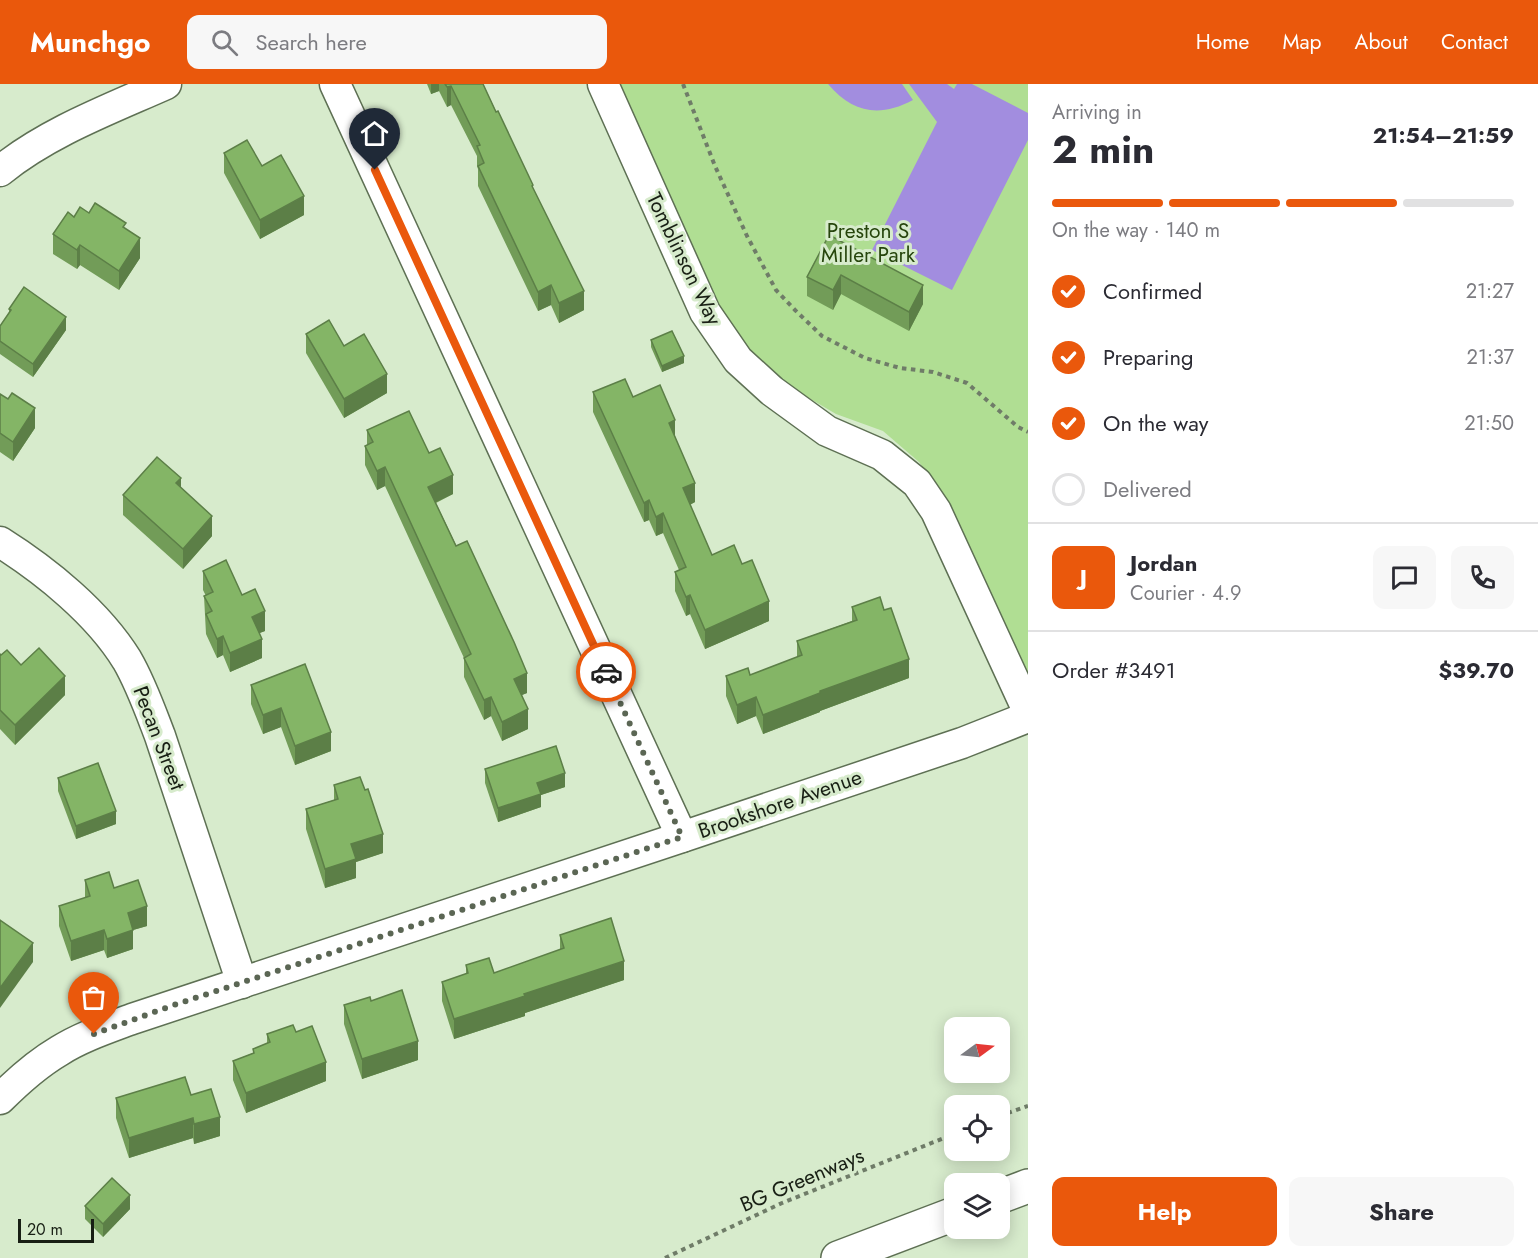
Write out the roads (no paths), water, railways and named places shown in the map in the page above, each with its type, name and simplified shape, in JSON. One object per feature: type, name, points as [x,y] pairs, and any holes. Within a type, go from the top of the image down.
[{"type":"main road","points":[[1010,1193],[1028,1186]]},
{"type":"main road","points":[[838,1258],[944,1218]]},
{"type":"street","points":[[0,171],[15,159],[54,137],[166,84]]},
{"type":"street","points":[[335,84],[682,837]]},
{"type":"street","name":"Tomblinson Way","points":[[603,84],[705,312],[738,360],[772,391],[827,431],[882,455],[917,483],[936,511],[1028,711]]},
{"type":"street","name":"Pecan Street","points":[[0,542],[71,596],[101,627],[126,660],[145,697],[164,746],[242,983]]},
{"type":"street","name":"Brookshore Avenue","points":[[0,1099],[26,1074],[65,1047],[132,1019],[962,743],[1028,717]]},
{"type":"park label","name":"Preston S Miller Park","points":[[868,243]]}]
